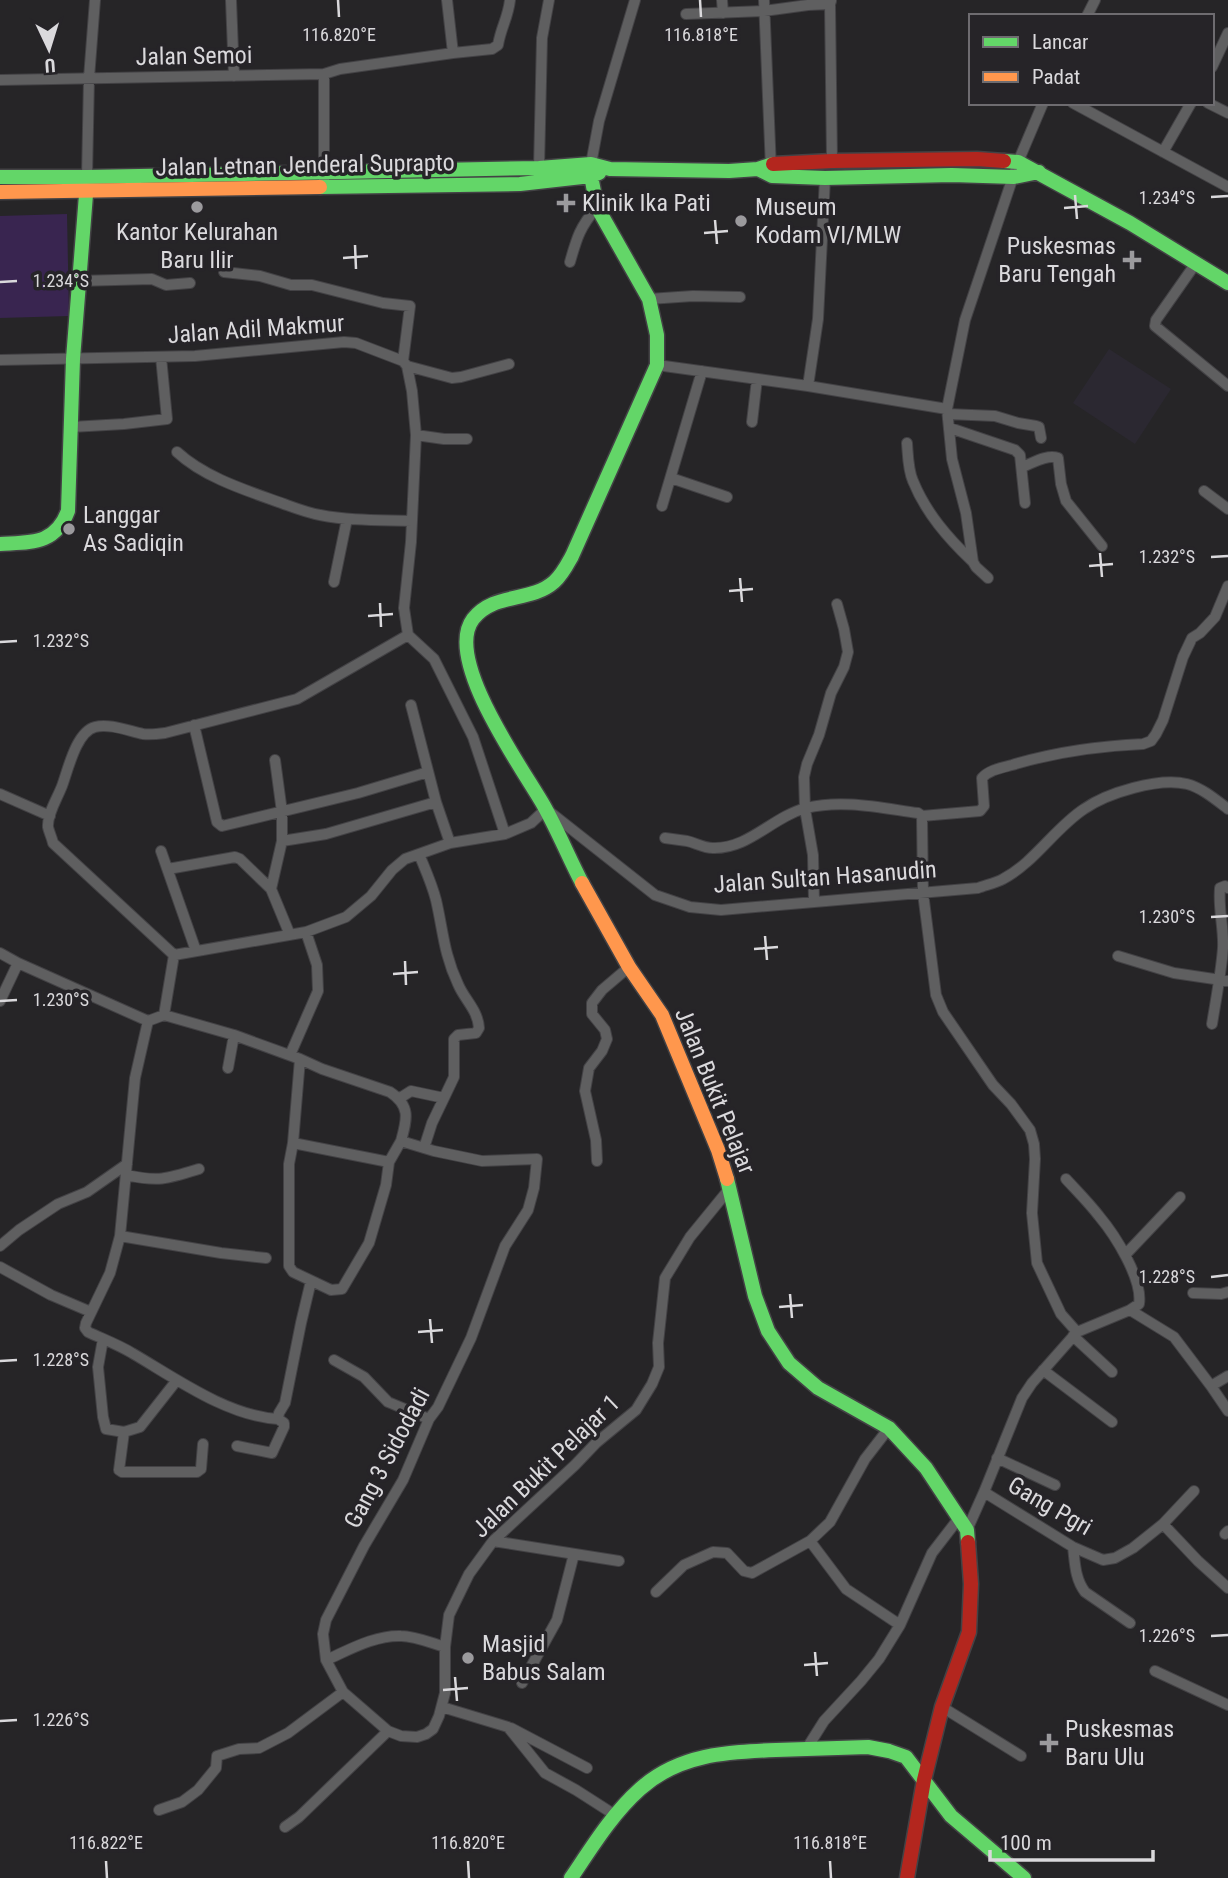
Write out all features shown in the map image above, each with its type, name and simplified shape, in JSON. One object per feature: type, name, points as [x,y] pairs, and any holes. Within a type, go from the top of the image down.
[{"type":"main road","name":"Jalan Letnan Jenderal Suprapto","points":[[325,180],[539,168],[701,171],[767,170],[832,161],[977,159],[1018,162]]},
{"type":"main road","points":[[1018,162],[1130,223],[1228,283]]},
{"type":"main road","name":"Jalan Letnan Jenderal Suprapto","points":[[0,192],[87,184],[325,180],[520,184],[591,170]]},
{"type":"main road","name":"Jalan Sultan Hasanudin","points":[[546,809],[492,719],[467,657],[466,636],[471,621],[481,610],[502,599],[542,590],[561,575],[572,556],[657,365],[657,335],[649,299],[597,207],[591,170]]},
{"type":"main road","name":"Jalan Letnan Jenderal Suprapto","points":[[767,170],[825,178],[952,175],[1014,177],[1039,172]]},
{"type":"main road","name":"Jalan Letnan Jenderal Suprapto","points":[[0,177],[87,184]]},
{"type":"main road","points":[[0,544],[43,540],[60,530],[68,511],[73,359],[87,184]]},
{"type":"main road","name":"Jalan Bukit Pelajar","points":[[546,809],[572,864],[629,967],[662,1015],[694,1094],[712,1130],[730,1188],[755,1296],[768,1331],[789,1363],[803,1376],[818,1388],[889,1428],[926,1468],[963,1524],[971,1584],[969,1632],[942,1707],[923,1780],[907,1878]]},
{"type":"main road","points":[[571,1878],[615,1815],[653,1778],[688,1759],[720,1752],[868,1747],[906,1757],[951,1816],[1024,1878]]},
{"type":"street","points":[[87,184],[89,78],[95,0]]},
{"type":"street","points":[[230,0],[234,76]]},
{"type":"street","points":[[447,0],[453,53]]},
{"type":"street","name":"Jalan Semoi","points":[[0,80],[324,74],[340,69],[496,48],[500,30],[508,16],[510,0]]},
{"type":"street","points":[[539,168],[542,38],[549,0]]},
{"type":"street","points":[[591,170],[599,121],[635,0]]},
{"type":"street","points":[[722,0],[723,12]]},
{"type":"street","points":[[686,14],[723,12],[764,5],[830,2],[832,161]]},
{"type":"street","points":[[764,5],[767,170]]},
{"type":"street","points":[[1214,63],[1228,33]]},
{"type":"street","points":[[324,74],[325,180]]},
{"type":"street","points":[[973,562],[966,513],[952,459],[948,412],[965,320],[1018,162],[1042,105]]},
{"type":"street","points":[[1077,105],[1228,187]]},
{"type":"street","points":[[1163,152],[1190,105]]},
{"type":"street","points":[[1212,105],[1228,113]]},
{"type":"street","points":[[808,386],[818,319],[825,178]]},
{"type":"street","points":[[570,262],[584,222],[597,207]]},
{"type":"street","points":[[1196,263],[1156,320],[1155,326],[1228,386]]},
{"type":"street","points":[[224,272],[260,276],[290,285],[312,285],[383,303],[410,306],[405,364],[412,391],[416,435],[411,542],[404,608],[408,635],[434,659],[474,737],[505,834]]},
{"type":"street","points":[[78,281],[152,279],[166,285],[190,283]]},
{"type":"street","points":[[649,299],[740,296]]},
{"type":"street","name":"Jalan Adil Makmur","points":[[0,360],[195,356],[344,342],[356,343],[405,364],[452,378],[509,364]]},
{"type":"street","points":[[71,427],[170,423],[161,357]]},
{"type":"street","points":[[657,365],[808,386],[948,412],[995,416],[1034,425],[1041,438]]},
{"type":"street","points":[[662,506],[702,371]]},
{"type":"street","points":[[752,422],[757,379]]},
{"type":"street","points":[[950,428],[1015,450],[1020,455],[1025,503]]},
{"type":"street","points":[[416,435],[467,439]]},
{"type":"street","points":[[907,443],[912,480],[930,513],[948,538],[988,578]]},
{"type":"street","points":[[177,452],[195,466],[258,495],[318,515],[347,519],[412,521]]},
{"type":"street","points":[[1022,467],[1044,458],[1058,458],[1066,501],[1102,546]]},
{"type":"street","points":[[671,478],[727,496]]},
{"type":"street","points":[[1204,491],[1228,509]]},
{"type":"street","points":[[334,582],[347,519]]},
{"type":"street","points":[[665,838],[690,842],[705,848],[732,846],[804,808],[829,805],[849,804],[918,813],[922,816],[980,811],[984,806],[982,778],[991,771],[1051,754],[1151,741],[1163,720],[1183,657],[1192,638],[1200,634],[1215,617],[1228,586]]},
{"type":"street","points":[[814,902],[813,855],[804,808],[804,777],[831,693],[848,652],[836,604]]},
{"type":"street","points":[[174,955],[54,843],[48,828],[50,816],[73,754],[84,735],[96,726],[147,734],[165,733],[297,699],[408,635]]},
{"type":"street","points":[[411,705],[436,802],[450,843]]},
{"type":"street","points":[[194,725],[217,822],[222,825],[358,793],[428,772]]},
{"type":"street","points":[[271,889],[282,841],[282,812],[275,760]]},
{"type":"street","name":"Jalan Sultan Hasanudin","points":[[546,809],[655,895],[691,907],[722,910],[978,888],[1002,880],[1022,866],[1083,809],[1110,794],[1167,782],[1185,783],[1202,790],[1228,809]]},
{"type":"street","points":[[0,794],[50,816]]},
{"type":"street","points":[[282,841],[326,834],[436,802]]},
{"type":"street","points":[[174,955],[306,932],[346,917],[371,896],[392,870],[405,859],[450,843],[505,834],[531,823],[546,809]]},
{"type":"street","points":[[922,816],[923,892],[936,995],[943,1012],[993,1085],[1030,1130],[1035,1159],[1032,1213],[1037,1263],[1061,1314],[1075,1334],[1112,1373]]},
{"type":"street","points":[[161,851],[196,951]]},
{"type":"street","points":[[401,1140],[424,1148],[432,1123],[454,1077],[454,1039],[458,1035],[476,1033],[479,1022],[474,1009],[463,996],[450,965],[435,897],[419,854]]},
{"type":"street","points":[[168,869],[235,857],[240,859],[271,889],[290,935]]},
{"type":"street","points":[[1212,1024],[1224,981],[1220,888],[1228,888]]},
{"type":"street","points":[[0,953],[148,1021],[164,1015],[234,1035],[295,1057],[322,1069],[390,1092],[400,1098],[405,1106],[406,1124],[389,1162],[386,1185],[369,1242],[342,1289],[331,1290],[293,1272],[288,1260],[289,1164],[293,1143],[295,1057],[318,991],[317,965],[306,932]]},
{"type":"street","points":[[164,1015],[174,955]]},
{"type":"street","points":[[1118,956],[1174,973],[1224,981]]},
{"type":"street","points":[[0,1001],[18,963]]},
{"type":"street","points":[[597,1161],[596,1140],[584,1091],[589,1068],[607,1039],[605,1030],[592,1014],[592,1003],[602,990],[629,967]]},
{"type":"street","points":[[148,1021],[135,1078],[120,1236],[110,1273],[85,1328],[227,1405],[284,1423],[272,1453],[237,1446]]},
{"type":"street","points":[[228,1068],[234,1035]]},
{"type":"street","points":[[400,1098],[411,1091],[443,1098]]},
{"type":"street","points":[[293,1143],[389,1162]]},
{"type":"street","name":"Gang 3 Sidodadi","points":[[417,1737],[401,1736],[388,1731],[343,1692],[326,1660],[323,1634],[326,1620],[364,1546],[404,1480],[429,1419],[438,1407],[471,1338],[505,1245],[527,1210],[534,1188],[537,1159],[482,1161],[424,1148]]},
{"type":"street","points":[[0,1246],[58,1204],[87,1192],[127,1164]]},
{"type":"street","points":[[126,1175],[152,1180],[171,1178],[199,1169]]},
{"type":"street","points":[[807,1748],[824,1721],[879,1659],[900,1625],[932,1553],[963,1524],[985,1492],[1022,1398],[1032,1382],[1075,1334],[1139,1304],[1140,1295],[1125,1255],[1100,1216],[1066,1179]]},
{"type":"street","name":"Jalan Bukit Pelajar 1","points":[[417,1737],[433,1728],[442,1707],[449,1615],[469,1574],[493,1541],[596,1443],[636,1410],[659,1367],[658,1343],[665,1278],[690,1237],[730,1188]]},
{"type":"street","points":[[1125,1255],[1180,1197]]},
{"type":"street","points":[[120,1236],[221,1254],[266,1258]]},
{"type":"street","points":[[0,1266],[51,1295],[91,1312]]},
{"type":"street","points":[[278,1419],[285,1403],[312,1281]]},
{"type":"street","points":[[1193,1293],[1228,1292]]},
{"type":"street","points":[[1130,1310],[1174,1337],[1228,1411]]},
{"type":"street","points":[[103,1339],[98,1367],[104,1427],[108,1430],[124,1432],[140,1427],[177,1380]]},
{"type":"street","points":[[334,1360],[364,1377],[388,1402],[429,1419]]},
{"type":"street","points":[[1043,1370],[1112,1422]]},
{"type":"street","points":[[1211,1386],[1228,1376]]},
{"type":"street","points":[[656,1592],[684,1565],[713,1552],[727,1553],[744,1571],[752,1573],[810,1541],[830,1522],[865,1459],[889,1428]]},
{"type":"street","points":[[124,1432],[118,1470],[122,1472],[197,1472],[201,1469],[203,1444]]},
{"type":"street","points":[[997,1458],[1055,1485]]},
{"type":"street","name":"Gang Pgri","points":[[985,1492],[1073,1547],[1103,1560],[1115,1558],[1133,1548],[1163,1524],[1194,1491]]},
{"type":"street","points":[[1163,1524],[1228,1588]]},
{"type":"street","points":[[493,1541],[619,1561]]},
{"type":"street","points":[[810,1541],[846,1589],[900,1625]]},
{"type":"street","points":[[1073,1547],[1079,1585],[1129,1623]]},
{"type":"street","points":[[522,1683],[557,1620],[574,1554]]},
{"type":"street","points":[[326,1660],[364,1643],[387,1637],[404,1636],[445,1647]]},
{"type":"street","points":[[1155,1671],[1228,1705]]},
{"type":"street","points":[[159,1810],[181,1802],[198,1790],[216,1768],[217,1756],[239,1749],[259,1748],[288,1733],[343,1692]]},
{"type":"street","points":[[442,1707],[508,1727],[587,1768]]},
{"type":"street","points":[[942,1707],[1021,1756]]},
{"type":"street","points":[[508,1727],[545,1773],[615,1815]]},
{"type":"street","points":[[285,1826],[299,1816],[388,1731]]},
{"type":"shaded area","points":[[67,214],[69,316],[0,318],[0,216]]},
{"type":"shaded area","points":[[1109,349],[1171,389],[1135,444],[1073,403]]},
{"type":"traffic: fast","points":[[1004,161],[1018,162],[1130,223],[1228,283]]},
{"type":"traffic: fast","points":[[582,883],[544,806],[489,714],[468,660],[467,637],[473,619],[482,611],[502,601],[544,589],[562,573],[657,365],[657,335],[649,299],[597,207],[591,164]]},
{"type":"traffic: fast","points":[[0,177],[539,168],[591,164],[610,169],[729,171],[758,169],[773,164]]},
{"type":"traffic: fast","points":[[758,169],[772,176],[825,178],[952,175],[1014,177],[1039,172]]},
{"type":"traffic: fast","points":[[320,187],[520,184],[599,173]]},
{"type":"traffic: fast","points":[[0,544],[41,540],[56,530],[68,511],[73,359],[87,182]]},
{"type":"traffic: fast","points":[[727,1179],[755,1296],[768,1331],[789,1363],[818,1388],[889,1428],[926,1468],[967,1530],[968,1542]]},
{"type":"traffic: fast","points":[[571,1878],[620,1809],[640,1789],[671,1768],[704,1757],[740,1752],[868,1747],[906,1757],[951,1816],[1024,1878]]},
{"type":"traffic: slow","points":[[0,192],[320,187]]},
{"type":"traffic: slow","points":[[582,883],[629,967],[662,1015],[718,1150],[727,1179]]},
{"type":"traffic: jam","points":[[773,164],[977,159],[1004,161]]},
{"type":"traffic: jam","points":[[907,1878],[924,1780],[942,1707],[969,1632],[971,1584],[968,1542]]},
{"type":"place","name":"Klinik Ika Pati","points":[[566,203]]},
{"type":"place","name":"Kantor Kelurahan Baru Ilir","points":[[197,207]]},
{"type":"place","name":"Museum Kodam VI/MLW","points":[[741,221]]},
{"type":"place","name":"Puskesmas Baru Tengah","points":[[1132,260]]},
{"type":"place","name":"Langgar As Sadiqin","points":[[69,529]]},
{"type":"place","name":"Masjid Babus Salam","points":[[468,1658]]},
{"type":"place","name":"Puskesmas Baru Ulu","points":[[1049,1743]]}]
